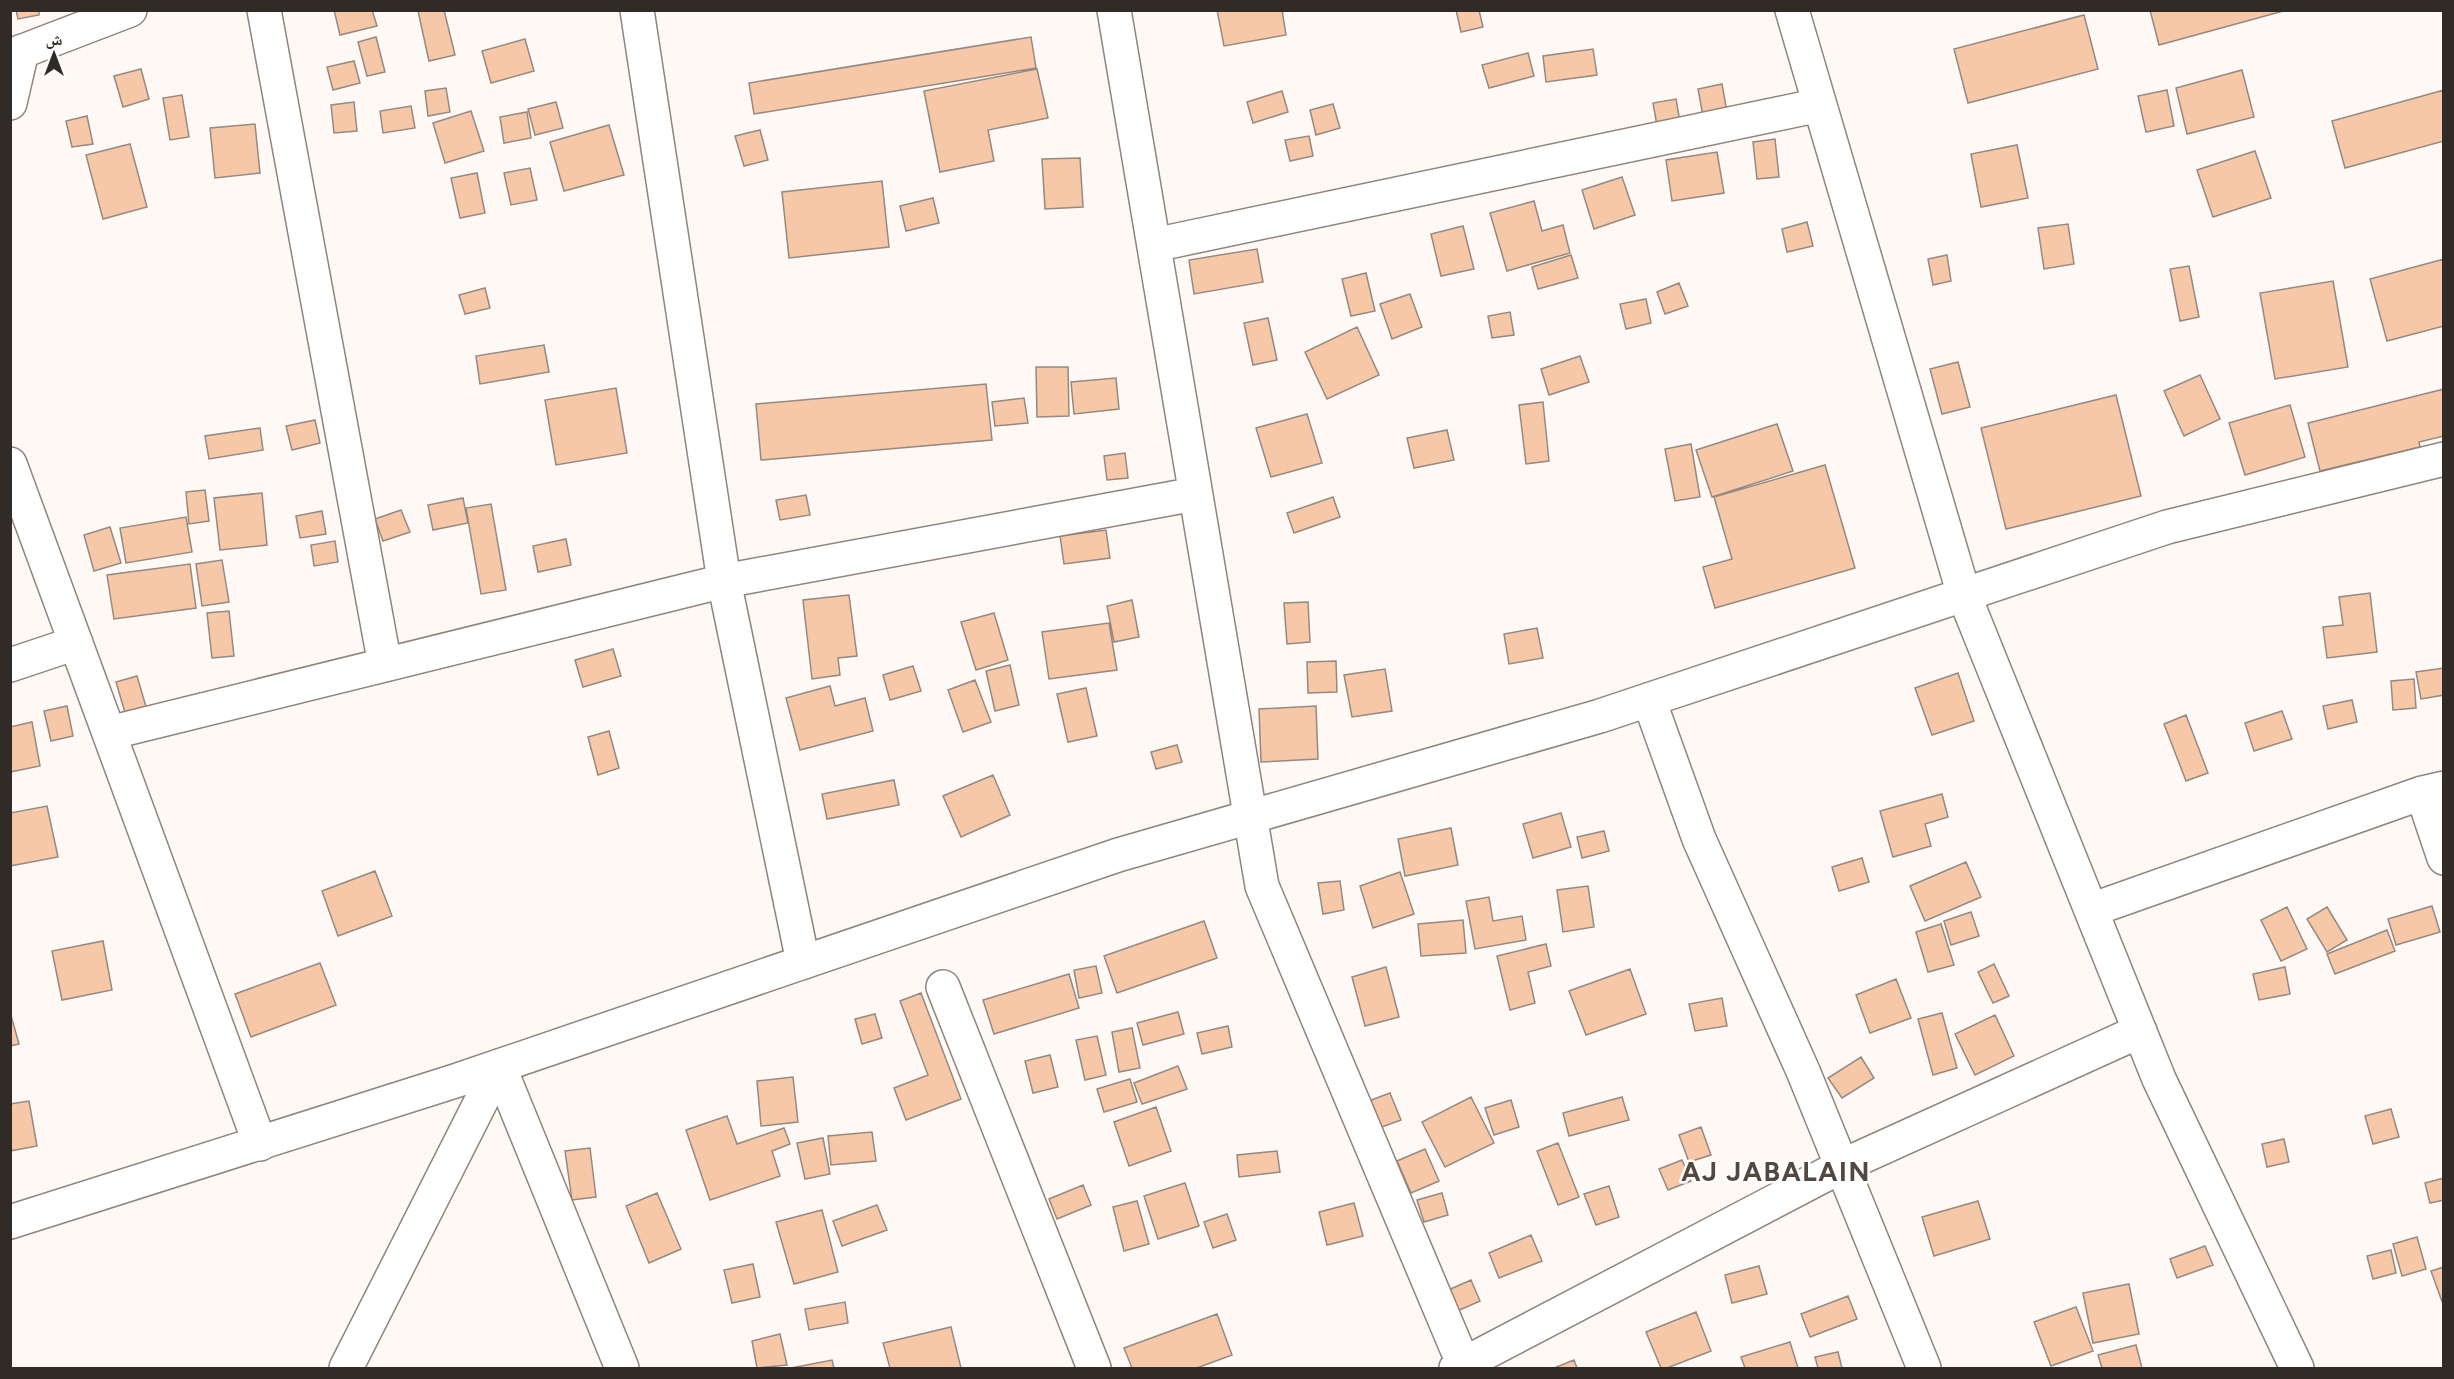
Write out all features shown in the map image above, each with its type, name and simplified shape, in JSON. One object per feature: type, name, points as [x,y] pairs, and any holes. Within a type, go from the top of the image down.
[{"type":"street","points":[[10,104],[16,54],[65,22],[130,10]]},
{"type":"street","points":[[264,10],[385,665]]},
{"type":"street","points":[[637,10],[724,581],[804,962]]},
{"type":"street","points":[[1114,10],[1262,886],[1461,1367],[1842,1166],[2140,1031]]},
{"type":"street","points":[[1792,10],[1964,595],[2159,1079],[2297,1368]]},
{"type":"street","points":[[1154,245],[1820,105]]},
{"type":"street","points":[[10,1222],[499,1066],[1118,855],[1649,700],[2167,527],[2444,459]]},
{"type":"street","points":[[10,464],[260,1144]]},
{"type":"street","points":[[109,733],[724,581],[1195,494]]},
{"type":"street","points":[[10,665],[76,643]]},
{"type":"street","points":[[1649,700],[1699,839],[1798,1061],[1924,1368]]},
{"type":"street","points":[[2091,910],[2433,791],[2444,858]]},
{"type":"street","points":[[943,987],[1094,1368]]},
{"type":"street","points":[[346,1368],[499,1066]]},
{"type":"street","points":[[499,1066],[622,1368]]},
{"type":"building","points":[[16,10],[39,10],[39,15],[18,19]]},
{"type":"building","points":[[334,10],[372,10],[377,26],[340,35]]},
{"type":"building","points":[[444,10],[455,55],[429,61],[418,11]]},
{"type":"building","points":[[1217,10],[1282,10],[1286,35],[1224,46]]},
{"type":"building","points":[[1456,10],[1479,10],[1483,27],[1461,32]]},
{"type":"building","points":[[2150,10],[2287,10],[2159,45]]},
{"type":"building","points":[[2084,15],[2098,69],[1968,103],[1954,49]]},
{"type":"building","points":[[376,37],[385,72],[367,76],[358,42]]},
{"type":"building","points":[[1031,37],[1036,68],[754,114],[749,83]]},
{"type":"building","points":[[525,39],[534,71],[491,83],[482,51]]},
{"type":"building","points":[[1593,49],[1597,75],[1546,82],[1543,56]]},
{"type":"building","points":[[1528,53],[1534,76],[1489,88],[1482,65]]},
{"type":"building","points":[[354,61],[360,83],[333,90],[327,67]]},
{"type":"building","points":[[141,69],[149,99],[123,107],[114,76]]},
{"type":"building","points":[[1037,69],[1048,118],[988,130],[994,161],[940,172],[924,91]]},
{"type":"building","points":[[2242,70],[2254,117],[2187,134],[2176,88]]},
{"type":"building","points":[[1722,84],[1727,112],[1703,116],[1698,89]]},
{"type":"building","points":[[446,88],[450,112],[428,116],[425,91]]},
{"type":"building","points":[[2167,90],[2174,126],[2146,132],[2138,96]]},
{"type":"building","points":[[2444,90],[2444,141],[2345,168],[2332,121]]},
{"type":"building","points":[[1282,91],[1288,112],[1253,123],[1247,102]]},
{"type":"building","points":[[182,95],[189,137],[170,140],[163,98]]},
{"type":"building","points":[[1676,99],[1680,122],[1657,126],[1653,103]]},
{"type":"building","points":[[354,102],[357,131],[334,133],[331,105]]},
{"type":"building","points":[[556,102],[563,128],[535,135],[528,109]]},
{"type":"building","points":[[1333,104],[1340,128],[1316,135],[1310,110]]},
{"type":"building","points":[[411,106],[415,128],[383,133],[380,111]]},
{"type":"building","points":[[471,111],[484,151],[445,163],[433,123]]},
{"type":"building","points":[[527,112],[531,138],[504,143],[500,117]]},
{"type":"building","points":[[87,116],[93,144],[72,147],[66,121]]},
{"type":"building","points":[[255,124],[260,173],[215,178],[210,128]]},
{"type":"building","points":[[609,125],[624,175],[564,191],[550,142]]},
{"type":"building","points":[[760,130],[768,160],[744,166],[735,136]]},
{"type":"building","points":[[1309,136],[1313,156],[1290,161],[1285,140]]},
{"type":"building","points":[[1775,139],[1779,177],[1757,179],[1753,142]]},
{"type":"building","points":[[130,144],[147,207],[103,219],[86,155]]},
{"type":"building","points":[[2017,145],[2028,198],[1981,207],[1971,154]]},
{"type":"building","points":[[2255,151],[2271,198],[2213,217],[2197,170]]},
{"type":"building","points":[[1717,152],[1724,193],[1672,201],[1666,160]]},
{"type":"building","points":[[1080,158],[1083,207],[1045,209],[1042,159]]},
{"type":"building","points":[[530,168],[537,200],[511,205],[504,173]]},
{"type":"building","points":[[477,173],[485,213],[460,218],[451,178]]},
{"type":"building","points":[[1622,177],[1635,215],[1594,229],[1582,190]]},
{"type":"building","points":[[882,181],[889,247],[789,258],[782,192]]},
{"type":"building","points":[[933,198],[939,223],[906,231],[900,206]]},
{"type":"building","points":[[1534,201],[1542,231],[1563,225],[1570,253],[1507,271],[1490,213]]},
{"type":"building","points":[[1807,222],[1813,246],[1787,252],[1782,229]]},
{"type":"building","points":[[2068,224],[2074,264],[2044,269],[2038,228]]},
{"type":"building","points":[[1463,226],[1474,269],[1441,276],[1431,234]]},
{"type":"building","points":[[1257,249],[1263,282],[1194,294],[1189,260]]},
{"type":"building","points":[[1571,255],[1578,278],[1538,289],[1532,267]]},
{"type":"building","points":[[1947,255],[1951,281],[1933,285],[1928,259]]},
{"type":"building","points":[[2444,259],[2444,326],[2387,341],[2370,279]]},
{"type":"building","points":[[2189,266],[2199,317],[2180,321],[2170,269]]},
{"type":"building","points":[[1366,273],[1375,311],[1351,316],[1342,279]]},
{"type":"building","points":[[2333,281],[2348,367],[2275,379],[2260,293]]},
{"type":"building","points":[[1679,283],[1688,306],[1665,314],[1657,292]]},
{"type":"building","points":[[485,288],[490,308],[465,314],[459,295]]},
{"type":"building","points":[[1410,294],[1422,327],[1392,339],[1380,304]]},
{"type":"building","points":[[1646,299],[1651,323],[1626,329],[1620,304]]},
{"type":"building","points":[[1510,312],[1514,335],[1492,338],[1488,316]]},
{"type":"building","points":[[1268,318],[1277,360],[1253,365],[1244,323]]},
{"type":"building","points":[[1357,327],[1379,375],[1327,399],[1305,352]]},
{"type":"building","points":[[544,345],[549,372],[480,384],[476,356]]},
{"type":"building","points":[[1580,356],[1589,382],[1549,395],[1541,369]]},
{"type":"building","points":[[1958,362],[1970,407],[1942,414],[1930,369]]},
{"type":"building","points":[[1036,367],[1068,367],[1069,416],[1037,417]]},
{"type":"building","points":[[2200,375],[2220,419],[2184,436],[2164,391]]},
{"type":"building","points":[[1116,378],[1119,409],[1074,414],[1071,382]]},
{"type":"building","points":[[986,384],[992,440],[761,460],[756,404]]},
{"type":"building","points":[[616,388],[627,453],[556,465],[545,400]]},
{"type":"building","points":[[2444,389],[2444,436],[2419,442],[2420,447],[2320,471],[2308,423]]},
{"type":"building","points":[[2116,395],[2141,496],[2006,529],[1981,428]]},
{"type":"building","points":[[1024,398],[1028,423],[995,426],[992,402]]},
{"type":"building","points":[[1543,402],[1549,461],[1526,464],[1519,405]]},
{"type":"building","points":[[2290,405],[2305,457],[2245,475],[2229,423]]},
{"type":"building","points":[[1307,414],[1322,463],[1271,477],[1256,428]]},
{"type":"building","points":[[315,420],[320,443],[292,450],[286,426]]},
{"type":"building","points":[[1777,424],[1793,471],[1712,497],[1696,450]]},
{"type":"building","points":[[260,428],[263,450],[209,459],[205,436]]},
{"type":"building","points":[[1447,430],[1454,460],[1414,468],[1407,438]]},
{"type":"building","points":[[1691,444],[1700,497],[1675,501],[1665,449]]},
{"type":"building","points":[[1125,453],[1128,478],[1107,480],[1104,456]]},
{"type":"building","points":[[1825,465],[1855,568],[1715,608],[1703,567],[1732,559],[1714,497]]},
{"type":"building","points":[[205,490],[209,521],[189,524],[186,492]]},
{"type":"building","points":[[262,493],[267,545],[220,550],[214,498]]},
{"type":"building","points":[[806,495],[810,515],[780,520],[776,500]]},
{"type":"building","points":[[1333,497],[1340,517],[1294,533],[1287,513]]},
{"type":"building","points":[[463,498],[468,523],[433,530],[428,505]]},
{"type":"building","points":[[491,504],[506,590],[481,594],[466,508]]},
{"type":"building","points":[[401,510],[410,532],[383,541],[375,519]]},
{"type":"building","points":[[322,511],[326,534],[300,538],[296,516]]},
{"type":"building","points":[[186,517],[192,552],[126,563],[120,528]]},
{"type":"building","points":[[110,527],[121,563],[94,571],[84,535]]},
{"type":"building","points":[[1106,530],[1110,558],[1064,564],[1060,536]]},
{"type":"building","points":[[566,539],[571,565],[538,572],[533,546]]},
{"type":"building","points":[[335,541],[338,562],[314,566],[311,545]]},
{"type":"building","points":[[222,560],[229,602],[202,606],[196,564]]},
{"type":"building","points":[[190,564],[196,608],[114,619],[107,575]]},
{"type":"building","points":[[2370,593],[2377,652],[2327,658],[2323,627],[2343,625],[2339,597]]},
{"type":"building","points":[[849,595],[857,656],[838,658],[840,675],[812,679],[803,600]]},
{"type":"building","points":[[1132,600],[1139,637],[1114,642],[1107,606]]},
{"type":"building","points":[[1308,602],[1310,642],[1287,644],[1284,603]]},
{"type":"building","points":[[229,611],[234,656],[212,658],[207,613]]},
{"type":"building","points":[[994,613],[1008,660],[976,670],[961,622]]},
{"type":"building","points":[[1109,623],[1117,670],[1049,679],[1042,632]]},
{"type":"building","points":[[1537,628],[1543,658],[1509,664],[1504,634]]},
{"type":"building","points":[[613,649],[621,676],[583,687],[575,660]]},
{"type":"building","points":[[1336,661],[1337,692],[1308,693],[1307,662]]},
{"type":"building","points":[[1010,665],[1019,705],[995,711],[986,671]]},
{"type":"building","points":[[913,666],[921,691],[890,700],[883,675]]},
{"type":"building","points":[[2444,668],[2444,695],[2421,699],[2416,672]]},
{"type":"building","points":[[1385,669],[1392,711],[1352,717],[1344,675]]},
{"type":"building","points":[[1958,673],[1974,721],[1932,735],[1915,688]]},
{"type":"building","points":[[137,676],[147,710],[126,716],[116,682]]},
{"type":"building","points":[[2414,679],[2416,708],[2393,710],[2391,681]]},
{"type":"building","points":[[975,680],[991,722],[963,732],[948,690]]},
{"type":"building","points":[[830,686],[835,706],[865,698],[873,731],[800,750],[786,698]]},
{"type":"building","points":[[1086,688],[1097,736],[1068,742],[1057,694]]},
{"type":"building","points":[[2352,700],[2357,722],[2328,729],[2323,706]]},
{"type":"building","points":[[67,706],[73,736],[51,741],[44,711]]},
{"type":"building","points":[[1316,706],[1318,759],[1261,762],[1259,709]]},
{"type":"building","points":[[2282,711],[2292,739],[2254,751],[2245,723]]},
{"type":"building","points":[[2186,715],[2208,773],[2186,781],[2164,724]]},
{"type":"building","points":[[32,722],[40,766],[10,772],[10,727]]},
{"type":"building","points":[[609,731],[619,768],[598,775],[588,737]]},
{"type":"building","points":[[1177,745],[1182,762],[1156,769],[1151,752]]},
{"type":"building","points":[[993,775],[1010,815],[961,837],[943,796]]},
{"type":"building","points":[[894,780],[899,805],[827,819],[822,794]]},
{"type":"building","points":[[1942,794],[1948,817],[1925,824],[1931,846],[1893,857],[1880,811]]},
{"type":"building","points":[[47,806],[58,857],[10,866],[10,813]]},
{"type":"building","points":[[1561,813],[1571,847],[1533,858],[1523,824]]},
{"type":"building","points":[[1451,828],[1458,865],[1405,876],[1398,839]]},
{"type":"building","points":[[1604,831],[1609,851],[1582,858],[1577,837]]},
{"type":"building","points":[[1862,858],[1869,882],[1839,891],[1832,867]]},
{"type":"building","points":[[1966,862],[1981,897],[1925,921],[1910,886]]},
{"type":"building","points":[[375,871],[392,916],[338,936],[322,891]]},
{"type":"building","points":[[1400,872],[1414,914],[1373,928],[1360,886]]},
{"type":"building","points":[[1340,881],[1344,910],[1323,914],[1318,883]]},
{"type":"building","points":[[1588,886],[1594,927],[1563,932],[1557,890]]},
{"type":"building","points":[[1489,897],[1493,921],[1522,916],[1526,940],[1475,949],[1466,901]]},
{"type":"building","points":[[2432,906],[2440,932],[2396,945],[2388,919]]},
{"type":"building","points":[[2287,907],[2307,949],[2281,961],[2261,920]]},
{"type":"building","points":[[2327,907],[2347,940],[2327,952],[2307,919]]},
{"type":"building","points":[[1971,912],[1979,936],[1951,945],[1944,921]]},
{"type":"building","points":[[1463,920],[1466,953],[1421,956],[1418,924]]},
{"type":"building","points":[[1204,921],[1217,958],[1117,993],[1104,956]]},
{"type":"building","points":[[1941,924],[1954,965],[1928,972],[1916,932]]},
{"type":"building","points":[[2387,930],[2395,951],[2335,974],[2327,954]]},
{"type":"building","points":[[103,941],[112,990],[62,1000],[52,951]]},
{"type":"building","points":[[1546,944],[1551,966],[1528,972],[1535,1003],[1510,1010],[1497,956]]},
{"type":"building","points":[[320,963],[336,1005],[251,1037],[235,994]]},
{"type":"building","points":[[1994,964],[2009,996],[1993,1003],[1978,972]]},
{"type":"building","points":[[1096,966],[1102,993],[1079,998],[1074,970]]},
{"type":"building","points":[[1386,967],[1399,1017],[1365,1026],[1352,977]]},
{"type":"building","points":[[2285,967],[2290,994],[2259,1000],[2253,974]]},
{"type":"building","points":[[1630,969],[1646,1014],[1586,1035],[1569,991]]},
{"type":"building","points":[[1069,974],[1079,1008],[994,1034],[983,1000]]},
{"type":"building","points":[[1896,979],[1911,1018],[1870,1033],[1856,995]]},
{"type":"building","points":[[921,993],[961,1099],[906,1120],[894,1088],[928,1075],[900,1001]]},
{"type":"building","points":[[1722,998],[1727,1026],[1695,1031],[1689,1004]]},
{"type":"building","points":[[10,1012],[19,1044],[10,1046]]},
{"type":"building","points":[[1178,1012],[1184,1034],[1143,1045],[1137,1023]]},
{"type":"building","points":[[1942,1013],[1957,1068],[1933,1075],[1918,1019]]},
{"type":"building","points":[[875,1014],[882,1038],[862,1044],[855,1019]]},
{"type":"building","points":[[1995,1015],[2014,1056],[1975,1075],[1955,1034]]},
{"type":"building","points":[[1228,1026],[1232,1047],[1202,1054],[1197,1033]]},
{"type":"building","points":[[1132,1028],[1140,1068],[1119,1072],[1112,1032]]},
{"type":"building","points":[[1097,1036],[1106,1075],[1085,1080],[1076,1040]]},
{"type":"building","points":[[1050,1055],[1058,1087],[1033,1093],[1025,1061]]},
{"type":"building","points":[[1861,1057],[1874,1078],[1842,1098],[1828,1078]]},
{"type":"building","points":[[1178,1066],[1187,1089],[1142,1104],[1134,1083]]},
{"type":"building","points":[[793,1077],[798,1122],[761,1126],[757,1081]]},
{"type":"building","points":[[1130,1079],[1137,1102],[1104,1112],[1097,1089]]},
{"type":"building","points":[[1390,1093],[1401,1120],[1368,1132],[1358,1105]]},
{"type":"building","points":[[1471,1097],[1494,1143],[1445,1167],[1422,1122]]},
{"type":"building","points":[[1622,1097],[1629,1120],[1569,1136],[1563,1113]]},
{"type":"building","points":[[1511,1100],[1519,1127],[1494,1135],[1485,1108]]},
{"type":"building","points":[[29,1101],[37,1146],[10,1151],[10,1104]]},
{"type":"building","points":[[1156,1107],[1171,1151],[1129,1166],[1114,1122]]},
{"type":"building","points":[[2391,1109],[2399,1137],[2373,1144],[2365,1116]]},
{"type":"building","points":[[727,1116],[737,1144],[784,1128],[790,1144],[772,1151],[780,1176],[710,1200],[686,1130]]},
{"type":"building","points":[[1701,1127],[1711,1155],[1689,1162],[1679,1135]]},
{"type":"building","points":[[872,1132],[876,1161],[831,1165],[828,1136]]},
{"type":"building","points":[[823,1138],[830,1174],[805,1179],[797,1143]]},
{"type":"building","points":[[2284,1139],[2289,1162],[2267,1167],[2262,1144]]},
{"type":"building","points":[[1558,1143],[1579,1197],[1558,1205],[1537,1151]]},
{"type":"building","points":[[590,1148],[596,1197],[572,1200],[565,1151]]},
{"type":"building","points":[[1425,1149],[1439,1181],[1411,1193],[1397,1161]]},
{"type":"building","points":[[1277,1151],[1280,1172],[1239,1177],[1237,1155]]},
{"type":"building","points":[[1682,1160],[1691,1181],[1668,1190],[1659,1169]]},
{"type":"building","points":[[2444,1178],[2444,1200],[2430,1203],[2425,1183]]},
{"type":"building","points":[[1185,1183],[1199,1226],[1158,1239],[1144,1196]]},
{"type":"building","points":[[1083,1185],[1091,1205],[1057,1219],[1049,1199]]},
{"type":"building","points":[[1609,1186],[1619,1217],[1596,1225],[1584,1194]]},
{"type":"building","points":[[657,1193],[681,1249],[649,1263],[626,1206]]},
{"type":"building","points":[[1442,1193],[1448,1215],[1424,1222],[1417,1200]]},
{"type":"building","points":[[1137,1201],[1149,1244],[1124,1251],[1113,1207]]},
{"type":"building","points":[[1978,1201],[1990,1239],[1934,1256],[1922,1217]]},
{"type":"building","points":[[1354,1203],[1363,1236],[1327,1245],[1319,1212]]},
{"type":"building","points":[[877,1205],[887,1230],[842,1246],[833,1221]]},
{"type":"building","points":[[822,1210],[838,1272],[794,1284],[776,1222]]},
{"type":"building","points":[[1227,1214],[1236,1240],[1213,1248],[1204,1222]]},
{"type":"building","points":[[1531,1235],[1542,1261],[1499,1278],[1489,1253]]},
{"type":"building","points":[[2417,1237],[2426,1269],[2402,1276],[2393,1244]]},
{"type":"building","points":[[2205,1246],[2213,1265],[2177,1278],[2170,1259]]},
{"type":"building","points":[[2391,1250],[2396,1273],[2373,1279],[2367,1256]]},
{"type":"building","points":[[753,1264],[760,1297],[732,1303],[724,1270]]},
{"type":"building","points":[[1759,1266],[1767,1294],[1732,1303],[1725,1275]]},
{"type":"building","points":[[2444,1267],[2444,1307],[2431,1271]]},
{"type":"building","points":[[1471,1280],[1480,1301],[1455,1312],[1446,1291]]},
{"type":"building","points":[[2129,1284],[2139,1334],[2093,1343],[2083,1293]]},
{"type":"building","points":[[1848,1296],[1857,1319],[1810,1337],[1801,1314]]},
{"type":"building","points":[[845,1302],[848,1323],[809,1330],[805,1309]]},
{"type":"building","points":[[2076,1307],[2093,1351],[2051,1366],[2034,1322]]},
{"type":"building","points":[[1696,1312],[1711,1351],[1667,1368],[1661,1368],[1646,1332]]},
{"type":"building","points":[[1217,1314],[1232,1355],[1197,1368],[1132,1368],[1124,1348]]},
{"type":"building","points":[[951,1327],[961,1368],[890,1368],[883,1343]]},
{"type":"building","points":[[780,1334],[787,1365],[757,1368],[752,1341]]},
{"type":"building","points":[[1790,1342],[1798,1368],[1745,1368],[1741,1357]]},
{"type":"building","points":[[2136,1345],[2142,1368],[2102,1368],[2098,1355]]},
{"type":"building","points":[[1838,1352],[1842,1368],[1818,1368],[1815,1357]]},
{"type":"building","points":[[832,1360],[834,1368],[791,1368]]},
{"type":"building","points":[[1574,1360],[1577,1368],[1554,1368]]},
{"type":"district","name":"AJ JABALAIN","points":[[1776,1171]]}]
